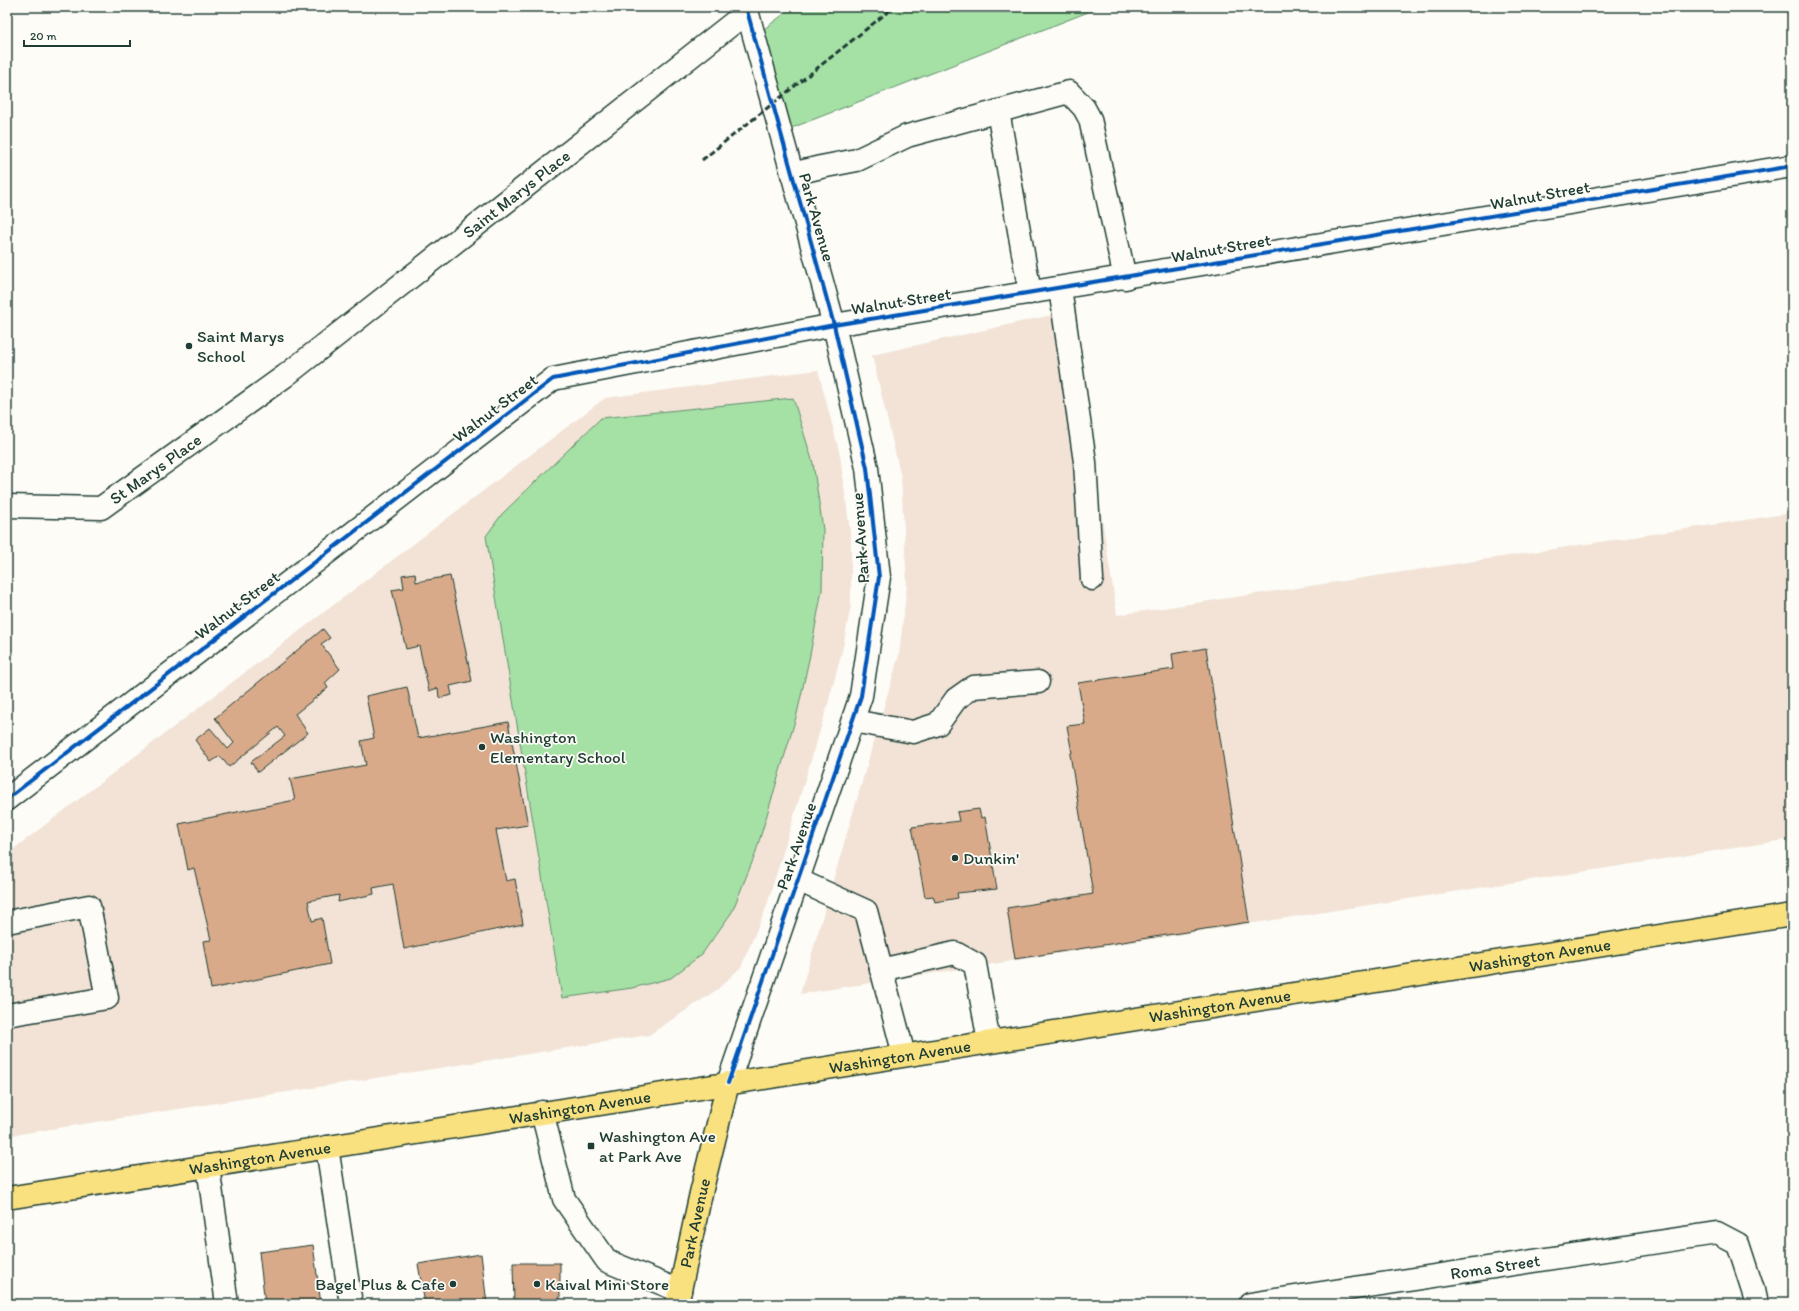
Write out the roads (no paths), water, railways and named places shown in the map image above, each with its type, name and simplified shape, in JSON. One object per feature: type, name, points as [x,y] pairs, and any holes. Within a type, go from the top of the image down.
[{"type":"main road","name":"Washington Avenue","points":[[7,1198],[1792,914]]},
{"type":"main road","name":"Park Avenue","points":[[678,1297],[701,1193],[728,1083]]},
{"type":"street","name":"Park Avenue","points":[[728,1083],[861,696],[879,576],[867,468],[834,325],[746,10]]},
{"type":"street","name":"Saint Marys Place","points":[[285,376],[746,10]]},
{"type":"street","points":[[792,174],[857,160],[907,136],[1069,92],[1084,108],[1090,119],[1125,278]]},
{"type":"street","points":[[998,111],[1030,293]]},
{"type":"street","name":"Walnut Street","points":[[7,799],[553,379],[834,325],[1125,278],[1792,166]]},
{"type":"street","points":[[1060,288],[1085,462],[1092,578]]},
{"type":"street","name":"St Marys Place","points":[[7,506],[100,508],[285,376]]},
{"type":"street","points":[[853,721],[913,732],[938,724],[956,699],[973,687],[1038,682]]},
{"type":"street","points":[[798,880],[866,911],[904,1055]]},
{"type":"street","points":[[7,922],[89,906],[107,998],[7,1015]]},
{"type":"street","points":[[881,970],[955,953],[975,964],[989,1042]]},
{"type":"street","points":[[542,1112],[564,1199],[607,1261],[678,1297]]},
{"type":"street","points":[[327,1147],[352,1304]]},
{"type":"street","points":[[208,1166],[227,1304]]},
{"type":"street","name":"Roma Street","points":[[1250,1304],[1717,1233],[1738,1244],[1756,1304]]},
{"type":"railway","points":[[702,160],[894,7]]},
{"type":"place","name":"Saint Marys School","points":[[189,346]]},
{"type":"place","name":"Washington Elementary School","points":[[482,747]]},
{"type":"place","name":"Dunkin'","points":[[955,858]]},
{"type":"place","name":"Washington Ave at Park Ave","points":[[591,1146]]},
{"type":"place","name":"Bagel Plus & Cafe","points":[[453,1284]]},
{"type":"place","name":"Kaival Mini Store","points":[[537,1284]]}]
